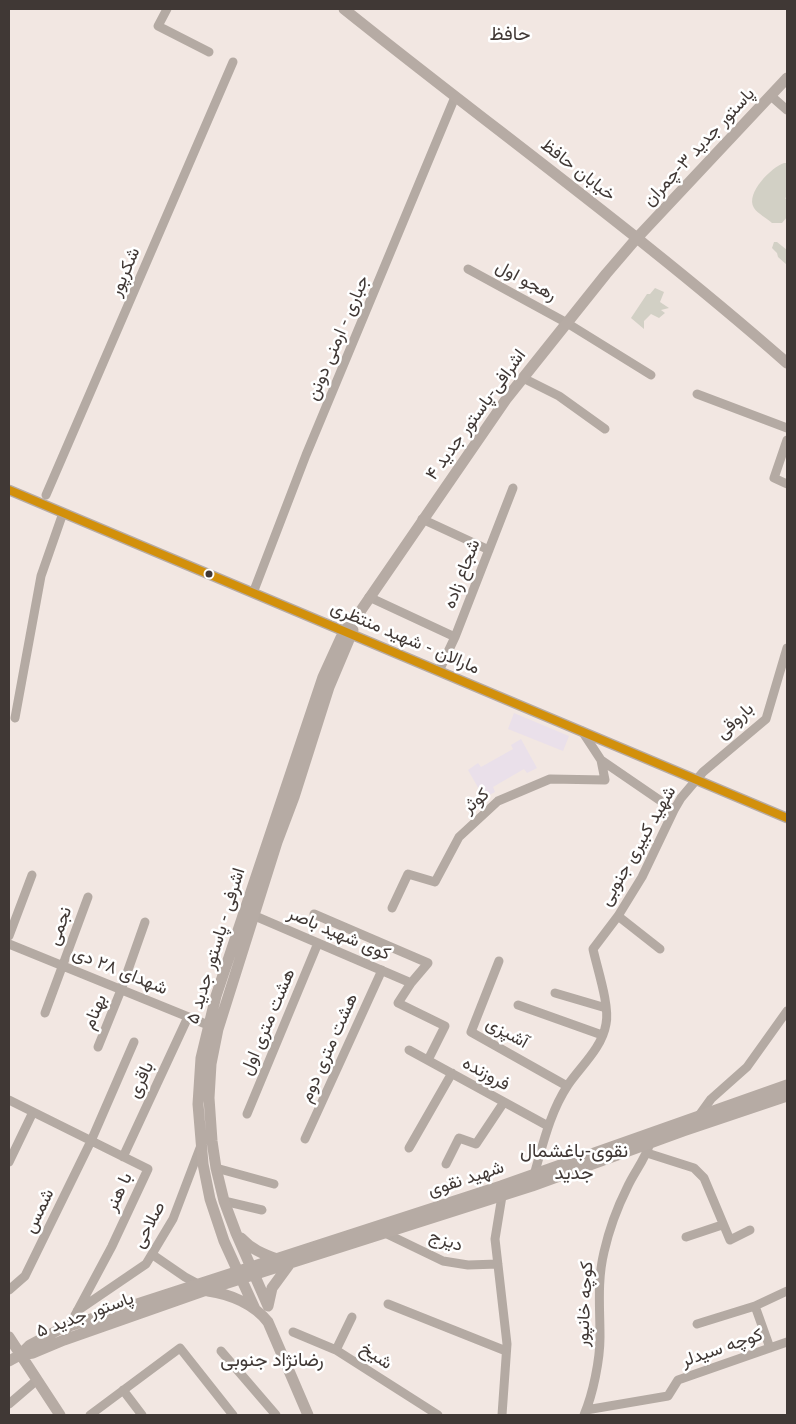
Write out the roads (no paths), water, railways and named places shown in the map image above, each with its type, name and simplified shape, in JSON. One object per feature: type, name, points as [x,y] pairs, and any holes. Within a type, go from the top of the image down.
[{"type":"main road","name":"خیابان حافظ","points":[[344,9],[636,239],[787,363]]},
{"type":"main road","name":"پاستور جدید ۳-چمران","points":[[636,239],[787,78]]},
{"type":"main road","name":"اشرافی-پاستور جدید ۴","points":[[347,633],[422,519],[507,398],[636,239]]},
{"type":"main road","name":"مارالان - شهید منتظری","points":[[9,490],[787,818]]},
{"type":"main road","name":"اشرفی - پاستور جدید ۵","points":[[268,1306],[236,1233],[224,1201],[216,1168],[209,1098],[216,996],[249,913],[323,677],[347,633]]},
{"type":"main road","name":"اشرفی - پاستور جدید ۵","points":[[214,1027],[201,1058],[198,1104],[200,1148],[210,1199],[224,1241],[256,1310]]},
{"type":"main road","name":"شهید نقوی","points":[[240,1275],[277,1259],[534,1174],[787,1085]]},
{"type":"main road","name":"شهید نقوی","points":[[253,1270],[291,1262],[387,1234],[648,1148],[785,1099]]},
{"type":"main road","points":[[236,1233],[259,1253],[277,1259]]},
{"type":"main road","points":[[291,1262],[272,1288],[268,1306],[268,1322],[302,1414]]},
{"type":"main road","name":"پاستور جدید ۵","points":[[20,1355],[30,1345],[68,1326],[240,1275]]},
{"type":"main road","name":"پاستور جدید ۵","points":[[20,1355],[33,1353],[202,1287]]},
{"type":"main road","points":[[202,1287],[224,1293],[256,1310],[268,1322]]},
{"type":"main road","points":[[9,1337],[60,1415]]},
{"type":"main road","points":[[9,1361],[20,1355]]},
{"type":"street","points":[[167,9],[158,26],[209,52]]},
{"type":"street","name":"شکرپور","points":[[46,495],[233,62]]},
{"type":"street","points":[[771,96],[787,110]]},
{"type":"street","name":"جباری - ارمنی دونن","points":[[253,593],[306,455],[455,97]]},
{"type":"street","name":"رهجو اول","points":[[468,269],[567,323],[651,375]]},
{"type":"street","points":[[524,378],[559,396],[605,429]]},
{"type":"street","points":[[698,394],[787,428]]},
{"type":"street","points":[[787,440],[774,478],[787,484]]},
{"type":"street","name":"شجاع زاده","points":[[439,671],[455,637],[513,488]]},
{"type":"street","points":[[15,718],[41,576],[63,513]]},
{"type":"street","points":[[422,519],[489,550]]},
{"type":"street","points":[[369,597],[455,637]]},
{"type":"street","name":"باروقی","points":[[696,780],[766,719],[787,648]]},
{"type":"street","points":[[582,731],[601,760],[674,810]]},
{"type":"street","name":"کوثر","points":[[392,908],[408,874],[435,882],[459,837],[498,801],[550,779],[605,780],[601,760]]},
{"type":"street","name":"شهید کبیری جنوبی","points":[[534,1174],[556,1106],[567,1086],[598,1045],[606,1024],[606,1008],[593,949],[618,916],[642,877],[674,810],[696,780]]},
{"type":"street","points":[[9,936],[32,875]]},
{"type":"street","name":"نجمی","points":[[45,1014],[88,897]]},
{"type":"street","name":"کوی شهید باصر","points":[[249,913],[411,983]]},
{"type":"street","points":[[314,914],[428,963],[411,983],[398,1003],[445,1026],[428,1060]]},
{"type":"street","points":[[618,916],[660,949]]},
{"type":"street","name":"بهنام","points":[[98,1047],[146,922]]},
{"type":"street","name":"هشت متری اول","points":[[247,1114],[318,943]]},
{"type":"street","name":"شهدای ۲۸ دی","points":[[9,944],[214,1027]]},
{"type":"street","name":"آشپزی","points":[[499,961],[471,1032],[567,1086]]},
{"type":"street","name":"هشت متری دوم","points":[[306,1140],[382,970]]},
{"type":"street","points":[[555,993],[606,1008]]},
{"type":"street","points":[[518,1005],[602,1035]]},
{"type":"street","points":[[698,1117],[711,1099],[747,1067],[787,1011]]},
{"type":"street","name":"باقری","points":[[123,1157],[188,1017]]},
{"type":"street","name":"شمس","points":[[9,1290],[25,1276],[91,1141],[134,1042]]},
{"type":"street","name":"فروزنده","points":[[409,1050],[548,1126]]},
{"type":"street","points":[[408,1148],[452,1073]]},
{"type":"street","name":"با هنر","points":[[9,1100],[148,1169],[112,1246],[68,1326],[64,1340]]},
{"type":"street","points":[[446,1164],[459,1138],[476,1144],[504,1102]]},
{"type":"street","points":[[9,1162],[33,1112]]},
{"type":"street","name":"صلاحی","points":[[75,1313],[146,1264],[172,1219],[200,1148]]},
{"type":"street","points":[[648,1148],[694,1168],[704,1178],[722,1225],[730,1240],[750,1230]]},
{"type":"street","name":"کوچه خانپور","points":[[585,1413],[598,1361],[600,1338],[598,1302],[603,1254],[610,1226],[648,1148]]},
{"type":"street","points":[[216,1168],[274,1184]]},
{"type":"street","points":[[502,1196],[496,1239],[504,1302],[506,1351],[502,1415]]},
{"type":"street","points":[[224,1201],[262,1210]]},
{"type":"street","points":[[686,1237],[722,1225]]},
{"type":"street","name":"دیزج","points":[[387,1234],[442,1261],[468,1265],[498,1264]]},
{"type":"street","points":[[152,1255],[202,1287]]},
{"type":"street","points":[[697,1324],[755,1306],[787,1292]]},
{"type":"street","points":[[388,1304],[506,1351]]},
{"type":"street","points":[[755,1306],[770,1348]]},
{"type":"street","points":[[336,1350],[352,1317]]},
{"type":"street","name":"شیخ","points":[[293,1332],[336,1350],[438,1415]]},
{"type":"street","name":"کوچه سیدلر","points":[[585,1413],[668,1396],[678,1380],[787,1342]]},
{"type":"street","points":[[90,1415],[180,1348],[233,1415]]},
{"type":"street","points":[[221,1351],[276,1415]]},
{"type":"street","points":[[9,1404],[37,1380]]},
{"type":"street","points":[[123,1390],[142,1415]]},
{"type":"district","name":"حافظ","points":[[510,35]]},
{"type":"district","name":"نقوی-باغشمال جدید","points":[[574,1163]]},
{"type":"district","name":"رضانژاد جنوبی","points":[[272,1361]]}]
